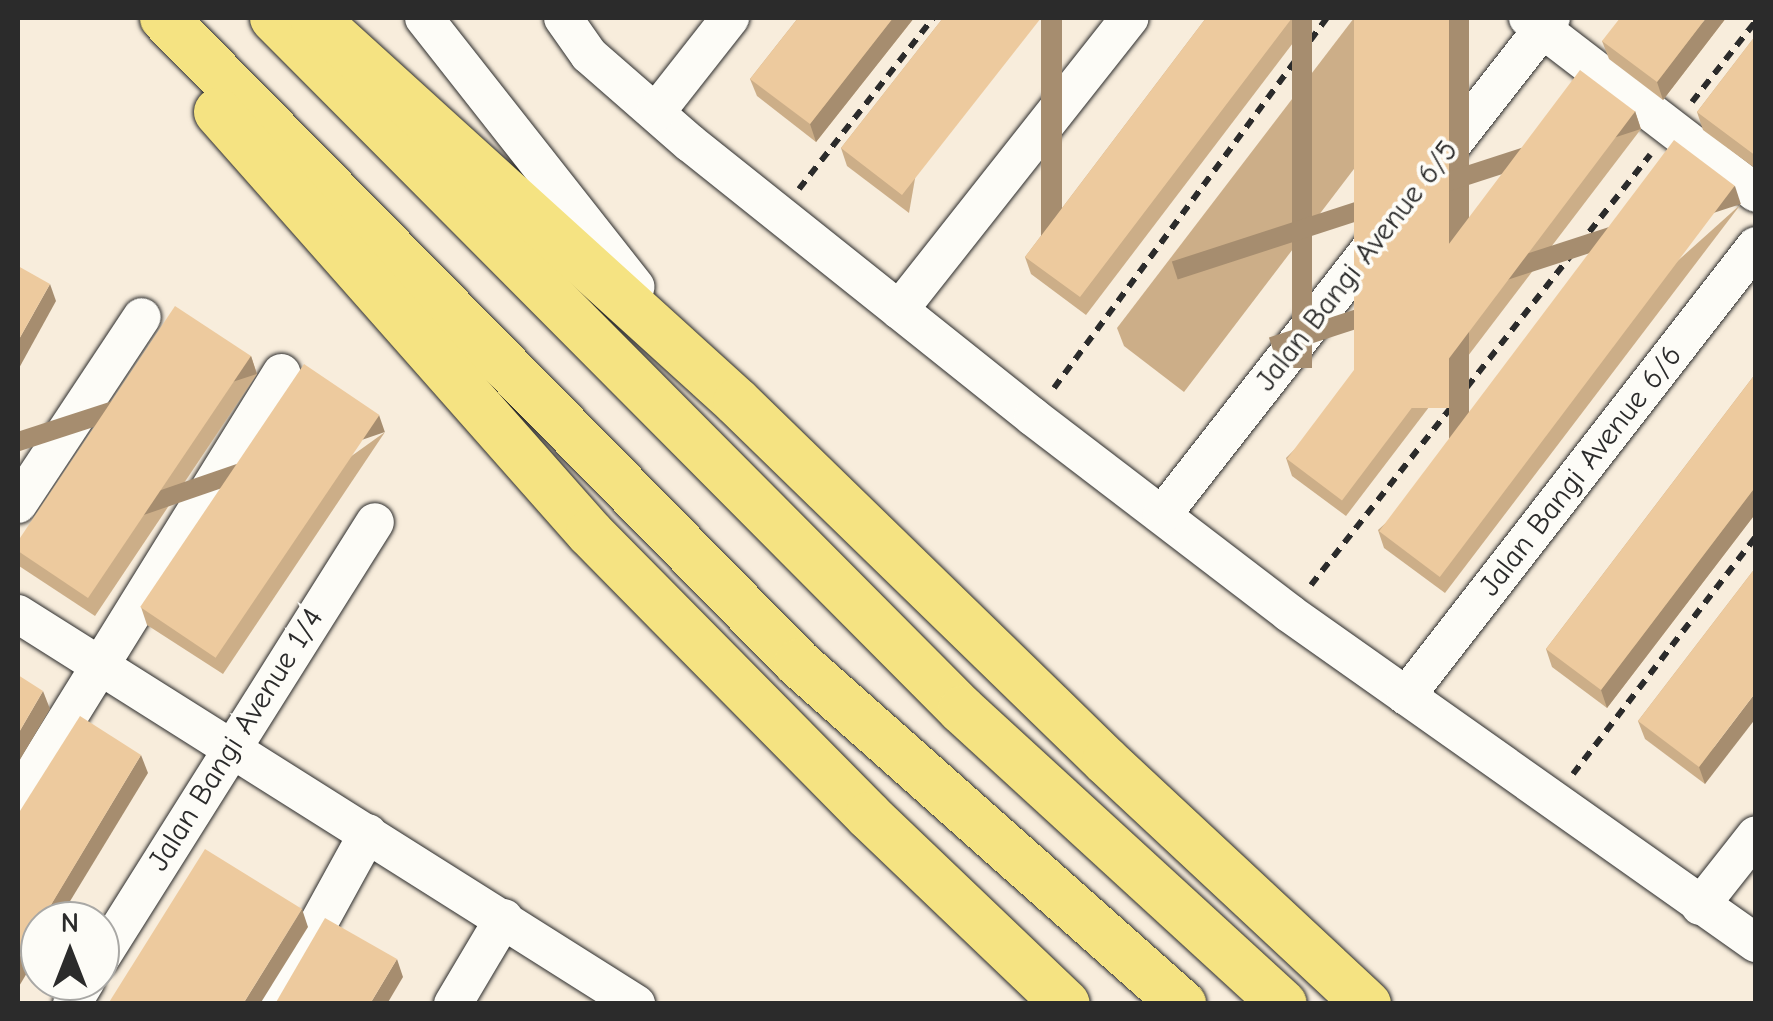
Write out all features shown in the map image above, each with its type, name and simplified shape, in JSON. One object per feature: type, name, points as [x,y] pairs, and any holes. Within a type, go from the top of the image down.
[{"type":"main road","points":[[140,18],[602,546],[869,816],[1066,1004]]},
{"type":"main road","points":[[164,18],[798,663],[1182,1004]]},
{"type":"main road","points":[[274,18],[962,710],[1283,1004]]},
{"type":"main road","points":[[314,18],[737,402],[1106,762],[1367,1004]]},
{"type":"street","points":[[424,18],[614,262],[737,402]]},
{"type":"street","points":[[563,18],[589,55],[656,112],[1033,417],[1288,613],[1756,943]]},
{"type":"street","points":[[656,112],[730,18]]},
{"type":"street","points":[[899,310],[1130,18]]},
{"type":"street","points":[[1541,21],[1756,193]]},
{"type":"street","name":"Jalan Bangi Avenue 6/5","points":[[1162,515],[1541,21]]},
{"type":"street","name":"Jalan Bangi Avenue 6/6","points":[[1406,696],[1756,246]]},
{"type":"street","points":[[18,504],[142,317]]},
{"type":"street","points":[[18,798],[281,373]]},
{"type":"street","name":"Jalan Bangi Avenue 1/4","points":[[120,926],[374,522]]},
{"type":"street","points":[[18,614],[636,1004]]},
{"type":"street","points":[[274,1004],[368,832]]},
{"type":"street","points":[[1700,906],[1756,835]]},
{"type":"street","points":[[453,1004],[504,918]]},
{"type":"path","points":[[780,214],[933,18]]},
{"type":"path","points":[[1033,417],[1328,18]]},
{"type":"path","points":[[1288,613],[1756,22]]},
{"type":"path","points":[[1554,798],[1756,536]]},
{"type":"building","points":[[798,18],[893,18],[810,124],[750,79]]},
{"type":"building","points":[[943,18],[1041,18],[902,195],[841,148]]},
{"type":"building","points":[[1206,18],[1292,18],[1080,297],[1025,257]]},
{"type":"building","points":[[1354,18],[1449,18],[1449,408],[1354,408]]},
{"type":"building","points":[[1620,18],[1706,18],[1657,82],[1602,41]]},
{"type":"building","points":[[1756,35],[1756,156],[1697,112]]},
{"type":"building","points":[[1580,70],[1635,112],[1342,500],[1287,459]]},
{"type":"building","points":[[1674,140],[1735,186],[1440,577],[1379,531]]},
{"type":"building","points":[[18,266],[50,284],[18,341]]},
{"type":"building","points":[[175,306],[251,356],[88,598],[18,551],[18,541]]},
{"type":"building","points":[[304,364],[379,415],[216,658],[140,607]]},
{"type":"building","points":[[1756,373],[1756,486],[1601,690],[1546,649]]},
{"type":"building","points":[[1756,567],[1756,692],[1699,767],[1638,721]]},
{"type":"building","points":[[18,675],[43,691],[18,734]]},
{"type":"building","points":[[80,716],[141,755],[53,901],[20,901],[18,960],[18,814]]},
{"type":"building","points":[[205,849],[302,909],[243,1004],[108,1004],[120,1001],[120,985]]},
{"type":"building","points":[[325,918],[397,959],[370,1004],[275,1004]]}]
